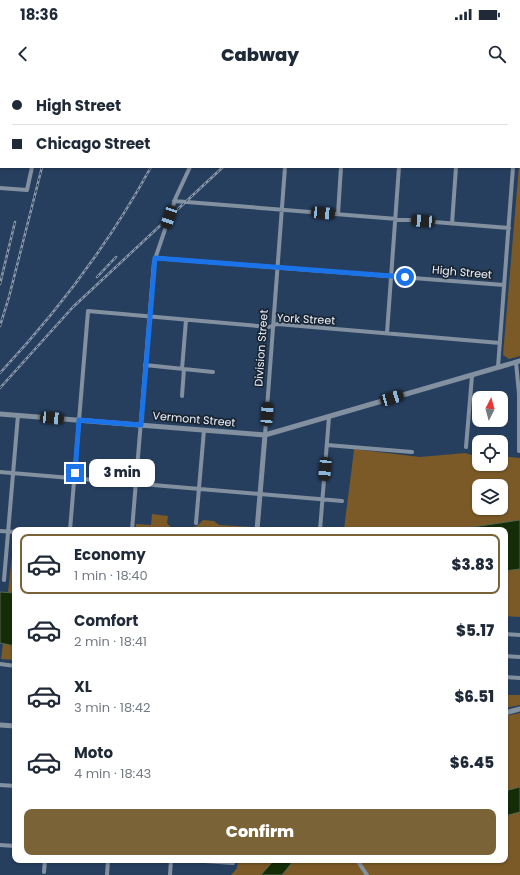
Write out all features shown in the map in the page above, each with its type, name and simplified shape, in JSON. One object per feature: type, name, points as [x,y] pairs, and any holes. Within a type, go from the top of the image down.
[{"type":"street","points":[[0,188],[27,190],[32,168]]},
{"type":"street","points":[[132,527],[155,258],[174,201],[190,168]]},
{"type":"street","name":"Division Street","points":[[257,527],[284,168]]},
{"type":"street","points":[[338,214],[341,168]]},
{"type":"street","points":[[386,333],[399,168]]},
{"type":"street","points":[[452,224],[456,168]]},
{"type":"street","points":[[498,367],[513,168]]},
{"type":"street","points":[[174,201],[509,228]]},
{"type":"street","name":"High Street","points":[[155,258],[504,285]]},
{"type":"street","name":"York Street","points":[[79,420],[88,311],[268,327],[277,324],[500,343]]},
{"type":"street","points":[[182,396],[186,320]]},
{"type":"street","points":[[518,361],[519,451]]},
{"type":"street","name":"Vermont Street","points":[[0,414],[265,435],[472,376],[518,361]]},
{"type":"street","points":[[146,365],[213,372]]},
{"type":"street","points":[[466,447],[472,376]]},
{"type":"street","points":[[4,580],[18,415]]},
{"type":"street","points":[[320,527],[329,417]]},
{"type":"street","points":[[70,527],[79,420]]},
{"type":"street","points":[[196,523],[204,430]]},
{"type":"street","points":[[327,445],[412,452]]},
{"type":"street","points":[[0,472],[198,488],[342,502]]},
{"type":"street","points":[[0,531],[12,532]]},
{"type":"street","points":[[508,634],[520,635]]},
{"type":"street","points":[[508,656],[520,657]]},
{"type":"street","points":[[0,664],[12,666]]},
{"type":"street","points":[[508,677],[520,678]]},
{"type":"street","points":[[508,712],[520,709]]},
{"type":"street","points":[[0,725],[12,726]]},
{"type":"street","points":[[0,785],[12,786]]},
{"type":"street","points":[[0,844],[12,846]]},
{"type":"street","points":[[44,872],[45,863]]},
{"type":"street","points":[[107,875],[108,863]]},
{"type":"street","points":[[170,875],[171,863]]},
{"type":"street","points":[[359,863],[367,875]]},
{"type":"shaded area","points":[[520,168],[520,356],[509,359],[503,355]]},
{"type":"shaded area","points":[[354,449],[420,457],[465,453],[472,455],[472,471],[508,471],[508,457],[520,458],[520,520],[473,527],[344,527]]},
{"type":"shaded area","points":[[152,514],[168,516],[167,523],[170,527],[136,527],[136,524],[151,525]]},
{"type":"shaded area","points":[[203,520],[214,521],[219,525],[253,527],[193,527],[197,526]]},
{"type":"shaded area","points":[[520,520],[520,569],[508,571],[508,527],[473,527]]},
{"type":"shaded area","points":[[12,556],[12,593],[8,592]]},
{"type":"shaded area","points":[[520,569],[520,617],[508,616],[508,571]]},
{"type":"shaded area","points":[[0,592],[12,593],[12,645],[0,643]]},
{"type":"shaded area","points":[[3,643],[12,645],[12,660],[1,659]]},
{"type":"shaded area","points":[[508,695],[520,695],[520,705],[508,707]]},
{"type":"shaded area","points":[[520,713],[520,875],[231,875],[237,868],[238,863],[508,863],[508,715]]},
{"type":"shaded area","points":[[520,787],[520,812],[508,815],[508,790]]},
{"type":"shaded area","points":[[271,863],[292,863],[282,875],[261,875]]},
{"type":"railway","points":[[0,326],[9,297],[42,168]]},
{"type":"railway","points":[[0,373],[42,325],[82,275],[118,222],[150,168]]},
{"type":"railway","points":[[0,388],[73,307],[222,168]]},
{"type":"railway","points":[[0,284],[15,222]]},
{"type":"railway","points":[[97,277],[116,257]]},
{"type":"route","points":[[75,473],[79,420],[141,425],[155,258],[405,277]]}]
